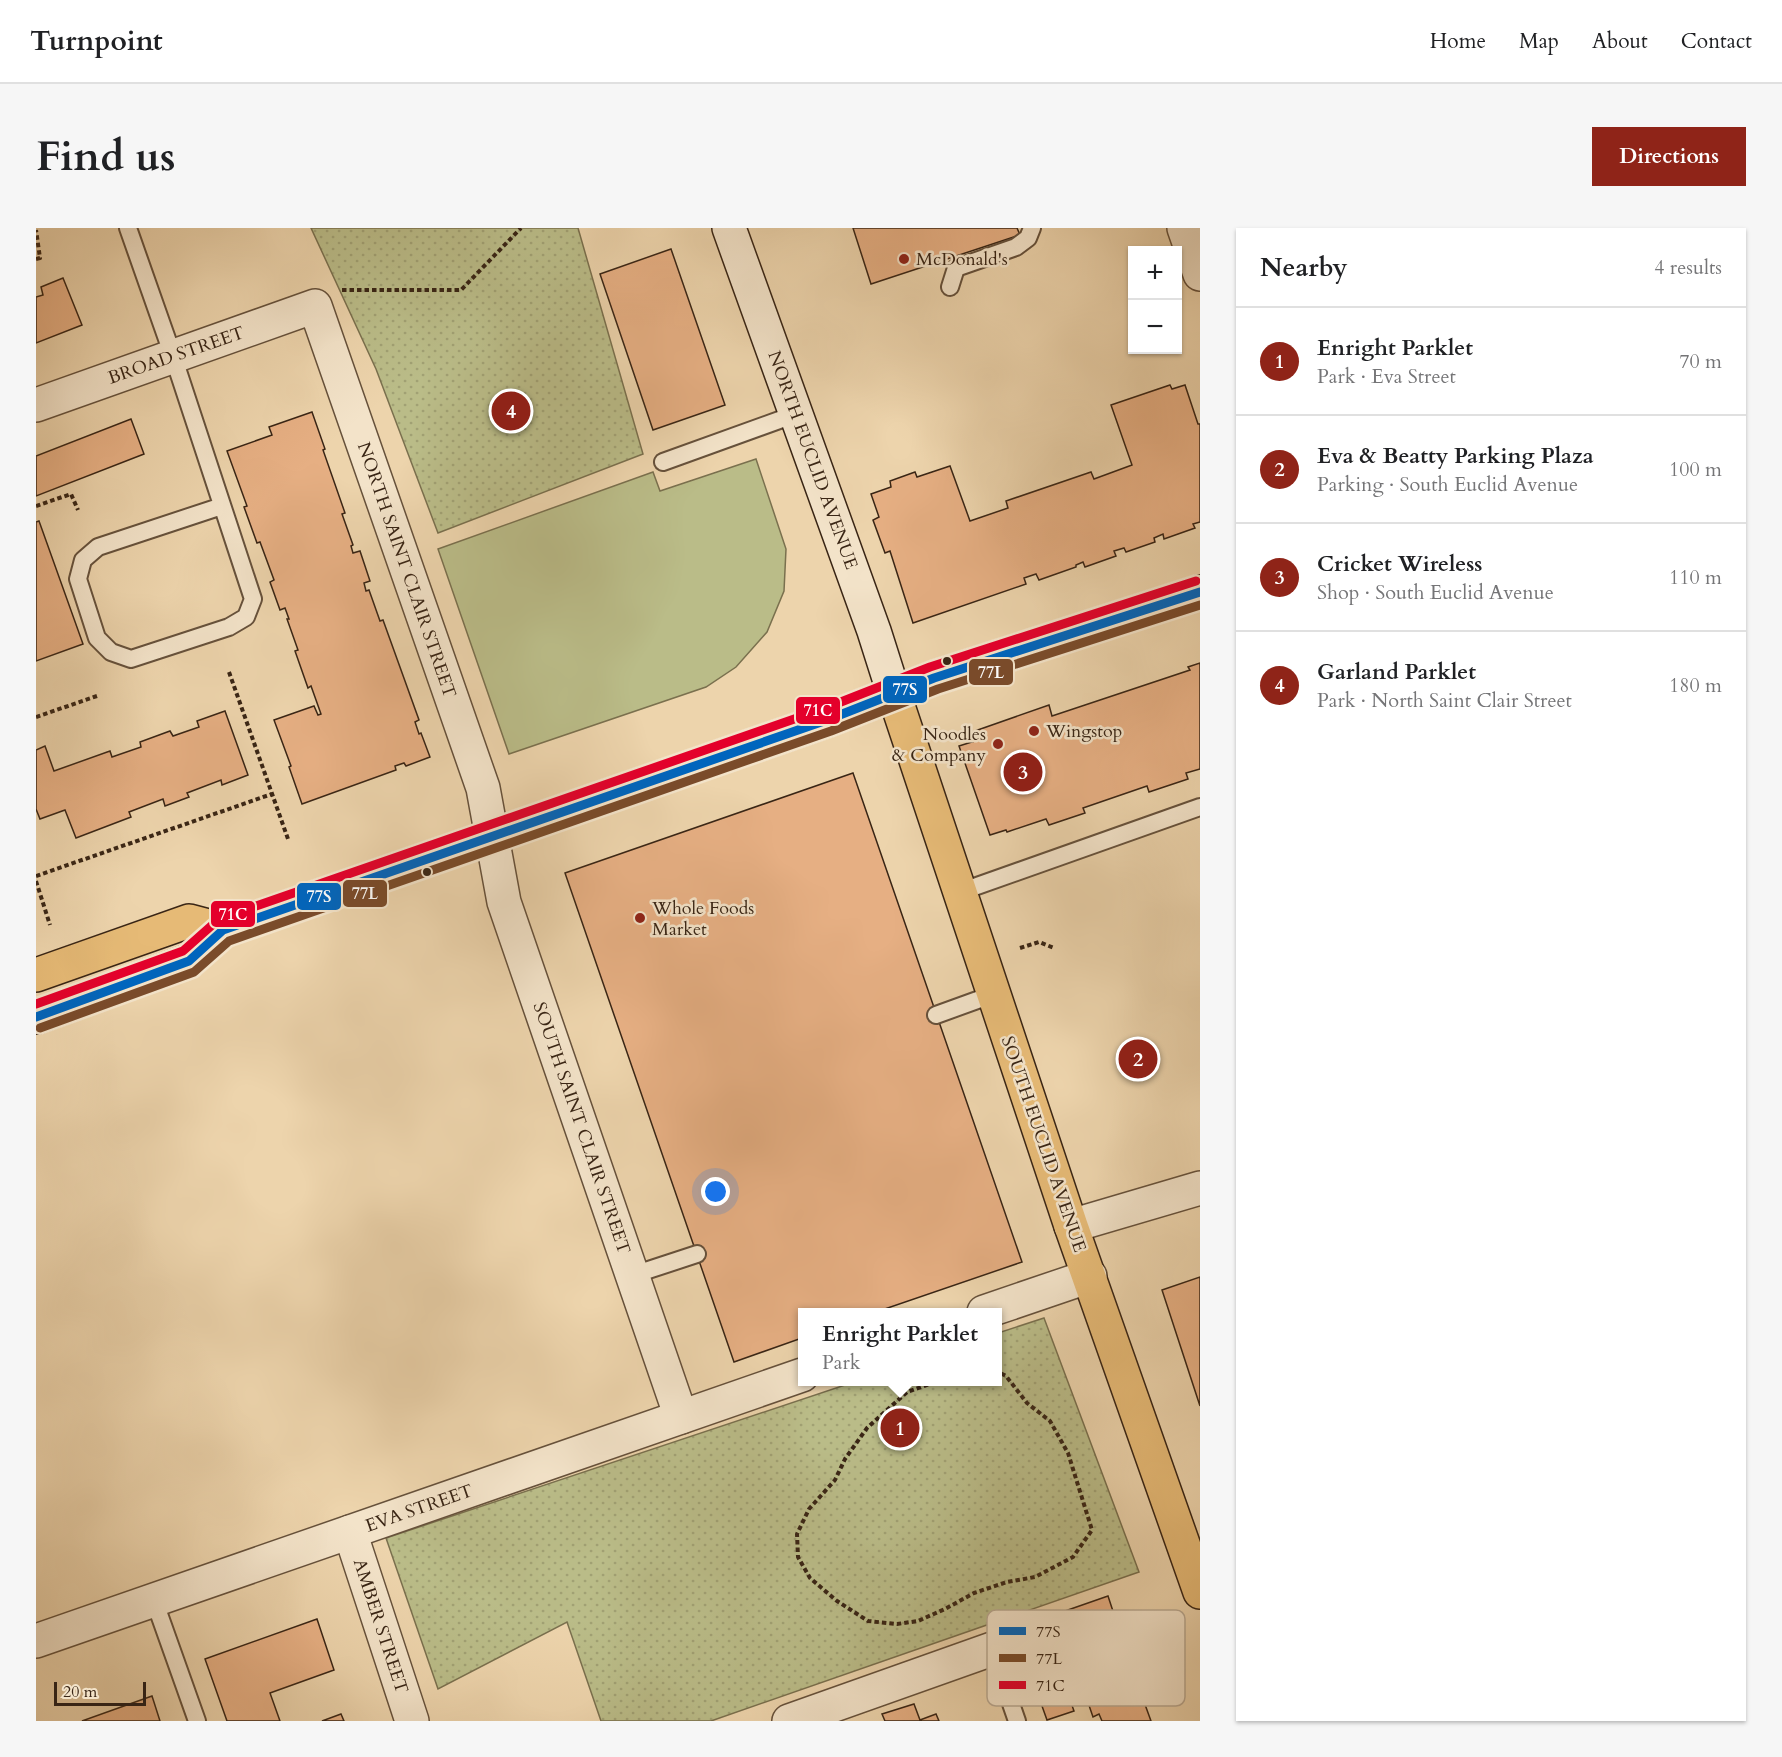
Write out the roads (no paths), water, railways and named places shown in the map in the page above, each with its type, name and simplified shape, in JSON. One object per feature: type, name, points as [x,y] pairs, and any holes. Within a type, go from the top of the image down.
[{"type":"main road","points":[[36,1017],[189,961],[223,930],[827,720],[934,678],[1200,592]]},
{"type":"main road","name":"SOUTH EUCLID AVENUE","points":[[894,694],[1071,1226],[1200,1592]]},
{"type":"main road","points":[[36,975],[189,921],[223,930]]},
{"type":"street","name":"NORTH EUCLID AVENUE","points":[[729,228],[874,631],[894,694]]},
{"type":"street","points":[[1184,228],[1200,274]]},
{"type":"street","name":"BROAD STREET","points":[[36,405],[327,298]]},
{"type":"street","name":"NORTH SAINT CLAIR STREET","points":[[327,298],[483,788],[492,836]]},
{"type":"street","name":"SOUTH SAINT CLAIR STREET","points":[[492,836],[504,902],[681,1417]]},
{"type":"street","points":[[1071,1226],[1200,1188]]},
{"type":"street","points":[[996,1308],[1090,1276]]},
{"type":"street","name":"EVA STREET","points":[[36,1641],[798,1376]]},
{"type":"street","name":"AMBER STREET","points":[[350,1532],[412,1721]]},
{"type":"street","points":[[802,1719],[987,1651]]},
{"type":"lane","points":[[128,228],[173,356],[253,599],[246,617],[229,627],[131,659],[111,652],[97,638],[78,579],[83,560],[98,548],[222,506]]},
{"type":"lane","points":[[950,287],[956,268],[1016,247],[1028,238],[1032,228]]},
{"type":"lane","points":[[663,462],[796,414]]},
{"type":"lane","points":[[960,892],[1200,807]]},
{"type":"lane","points":[[936,1014],[994,994]]},
{"type":"lane","points":[[633,1275],[697,1254]]},
{"type":"lane","points":[[154,1600],[196,1721]]},
{"type":"lane","points":[[1012,1706],[1017,1721]]},
{"type":"place","name":"McDonald's","points":[[904,259]]},
{"type":"place","name":"Garland Parklet","points":[[511,411]]},
{"type":"place","name":"Wingstop","points":[[1034,731]]},
{"type":"place","name":"Noodles & Company","points":[[998,744]]},
{"type":"place","name":"Cricket Wireless","points":[[1023,772]]},
{"type":"place","name":"Whole Foods Market","points":[[640,918]]},
{"type":"place","name":"Eva & Beatty Parking Plaza","points":[[1138,1059]]},
{"type":"place","name":"Enright Parklet","points":[[900,1428]]}]
